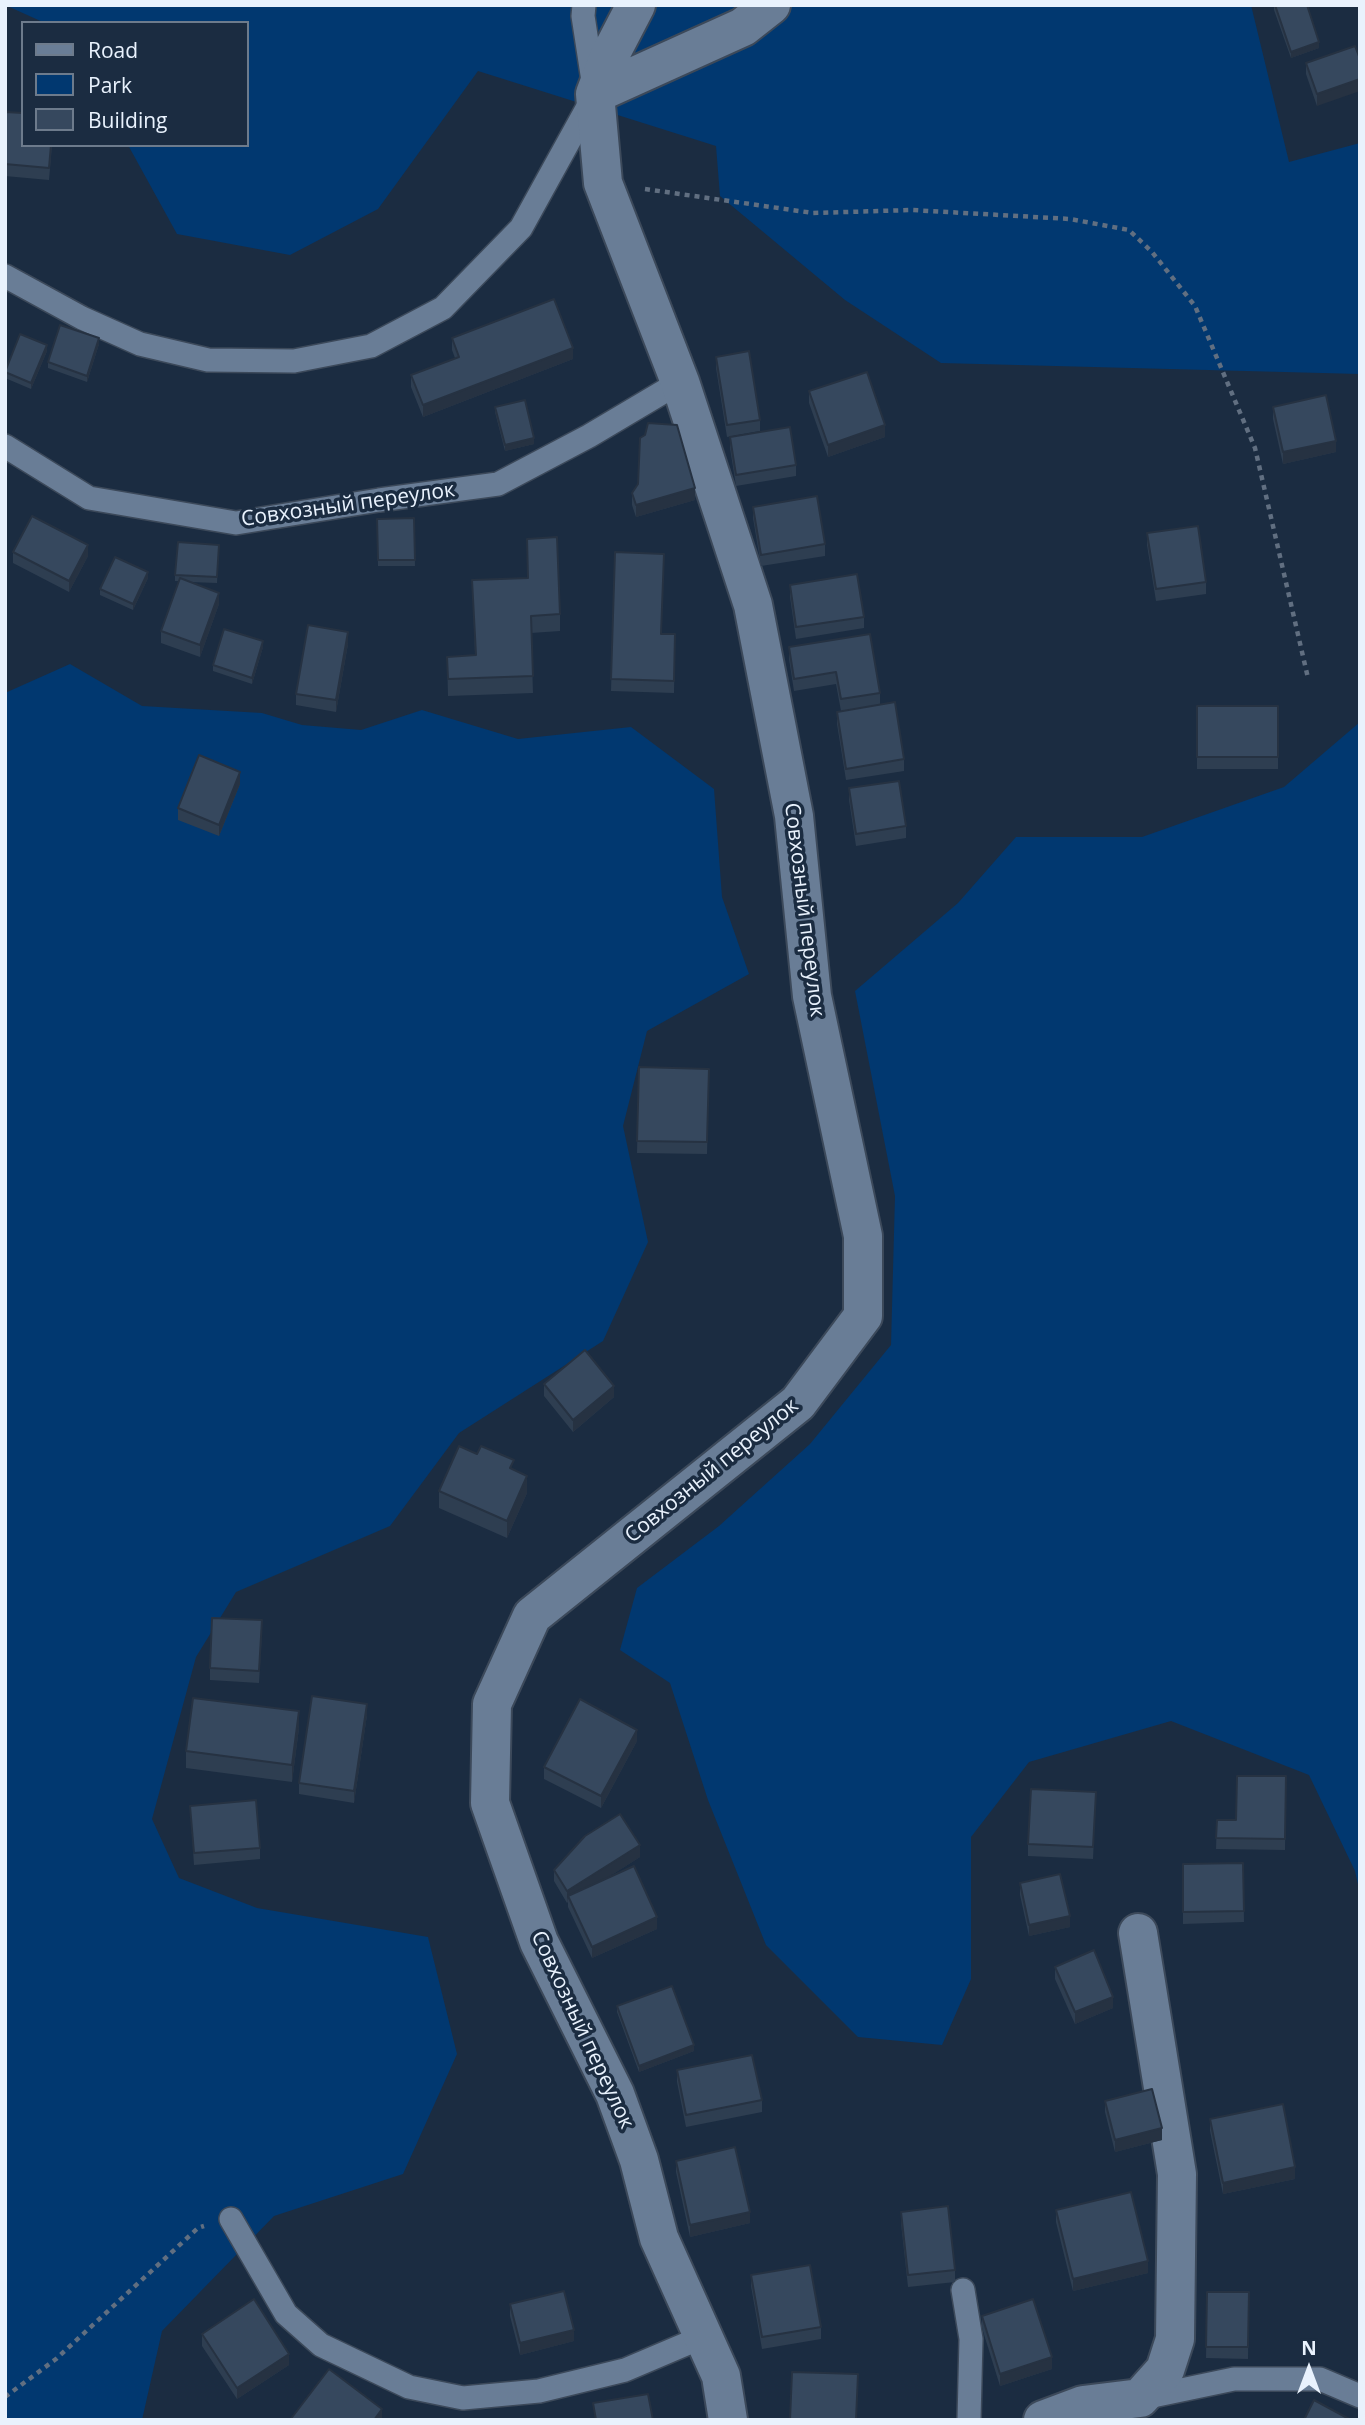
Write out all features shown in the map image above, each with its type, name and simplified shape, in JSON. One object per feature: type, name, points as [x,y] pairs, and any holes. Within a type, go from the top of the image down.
[{"type":"street","points":[[595,94],[608,57],[636,5]]},
{"type":"street","points":[[595,94],[743,27],[771,5]]},
{"type":"street","name":"Совхозный переулок","points":[[595,94],[603,183],[680,382],[753,605],[794,816],[812,996],[863,1236],[863,1316],[798,1403],[532,1616],[492,1704],[490,1802],[539,1942],[615,2094],[639,2160],[659,2238],[721,2376],[727,2420]]},
{"type":"street","points":[[1042,2420],[1083,2405],[1140,2398],[1165,2370],[1175,2339],[1177,2174],[1138,1933]]},
{"type":"lane","points":[[5,276],[82,318],[140,344],[208,360],[294,361],[371,346],[443,308],[522,228],[595,94],[583,16],[584,5]]},
{"type":"lane","name":"Совхозный переулок","points":[[5,446],[89,498],[236,523],[498,484],[589,436],[680,382]]},
{"type":"lane","points":[[231,2219],[286,2314],[321,2344],[409,2388],[463,2398],[539,2391],[625,2370],[705,2336]]},
{"type":"lane","points":[[963,2290],[971,2340],[969,2420]]},
{"type":"lane","points":[[1140,2398],[1234,2379],[1320,2379],[1360,2396]]},
{"type":"path","points":[[603,183],[813,213],[925,211],[1070,219],[1129,230],[1152,252],[1195,306],[1255,449],[1308,678]]},
{"type":"path","points":[[5,2397],[56,2359],[198,2228],[231,2219]]},
{"type":"green space","points":[[5,5],[1251,5],[1289,162],[1360,143],[1360,374],[941,363],[845,300],[720,196],[716,146],[478,71],[378,209],[290,255],[177,234],[129,147],[248,147],[248,21],[41,21]]},
{"type":"green space","points":[[70,664],[142,706],[262,713],[302,725],[361,730],[422,710],[518,739],[631,727],[714,789],[722,897],[749,974],[647,1031],[623,1126],[648,1242],[603,1341],[459,1433],[390,1526],[236,1592],[196,1657],[152,1819],[179,1878],[257,1908],[428,1937],[457,2054],[403,2174],[274,2216],[162,2331],[142,2420],[5,2420],[5,693]]},
{"type":"green space","points":[[1360,722],[1360,1893],[1355,1871],[1309,1775],[1171,1721],[1029,1762],[971,1837],[971,1979],[942,2045],[858,2037],[766,1945],[708,1800],[670,1683],[620,1650],[637,1588],[719,1526],[810,1444],[891,1345],[895,1196],[855,991],[958,903],[1016,837],[1142,837],[1284,787]]},
{"type":"building","points":[[1275,5],[1307,5],[1319,42],[1291,52]]},
{"type":"building","points":[[1355,46],[1360,59],[1360,79],[1317,94],[1306,63]]},
{"type":"building","points":[[5,112],[21,113],[21,147],[51,147],[49,168],[5,164]]},
{"type":"building","points":[[554,299],[573,348],[423,405],[411,375],[459,357],[452,338]]},
{"type":"building","points":[[60,325],[99,338],[87,376],[48,362]]},
{"type":"building","points":[[20,334],[47,345],[31,383],[5,372]]},
{"type":"building","points":[[749,351],[760,420],[727,425],[716,357]]},
{"type":"building","points":[[867,372],[885,425],[828,445],[809,391]]},
{"type":"building","points":[[1326,395],[1336,441],[1283,452],[1273,407]]},
{"type":"building","points":[[525,400],[534,438],[505,445],[495,407]]},
{"type":"building","points":[[648,423],[677,425],[695,488],[636,505],[632,493],[638,484],[640,438],[645,435]]},
{"type":"building","points":[[790,427],[796,465],[736,475],[730,437]]},
{"type":"building","points":[[817,496],[825,544],[761,555],[753,507]]},
{"type":"building","points":[[32,516],[88,545],[69,581],[13,552]]},
{"type":"building","points":[[414,518],[415,560],[378,560],[377,519]]},
{"type":"building","points":[[1198,526],[1206,582],[1156,589],[1147,533]]},
{"type":"building","points":[[557,537],[560,614],[531,616],[533,676],[448,679],[447,657],[476,655],[472,580],[528,578],[527,539]]},
{"type":"building","points":[[178,542],[219,545],[217,577],[175,575]]},
{"type":"building","points":[[615,552],[664,554],[661,634],[675,634],[674,681],[611,679]]},
{"type":"building","points":[[115,557],[148,572],[133,604],[100,589]]},
{"type":"building","points":[[857,574],[864,617],[796,627],[790,585]]},
{"type":"building","points":[[180,578],[219,593],[200,645],[161,631]]},
{"type":"building","points":[[308,625],[348,632],[336,700],[296,694]]},
{"type":"building","points":[[224,629],[263,641],[252,678],[213,665]]},
{"type":"building","points":[[870,634],[880,693],[841,699],[836,672],[794,679],[789,647]]},
{"type":"building","points":[[895,702],[904,759],[846,769],[837,712]]},
{"type":"building","points":[[1197,706],[1278,706],[1278,757],[1197,757]]},
{"type":"building","points":[[199,755],[240,772],[219,825],[178,808]]},
{"type":"building","points":[[899,781],[906,826],[856,834],[849,788]]},
{"type":"building","points":[[639,1067],[709,1069],[707,1142],[637,1141]]},
{"type":"building","points":[[585,1350],[614,1386],[573,1420],[544,1384]]},
{"type":"building","points":[[459,1446],[477,1454],[481,1446],[514,1460],[510,1468],[527,1476],[507,1521],[439,1491]]},
{"type":"building","points":[[212,1618],[262,1620],[259,1671],[210,1668]]},
{"type":"building","points":[[312,1696],[367,1704],[354,1791],[299,1783]]},
{"type":"building","points":[[193,1698],[299,1711],[292,1765],[186,1751]]},
{"type":"building","points":[[580,1699],[637,1730],[601,1796],[544,1767]]},
{"type":"building","points":[[1237,1776],[1286,1776],[1285,1839],[1216,1838],[1217,1820],[1236,1820]]},
{"type":"building","points":[[1031,1789],[1096,1792],[1093,1847],[1028,1844]]},
{"type":"building","points":[[256,1800],[260,1848],[194,1853],[190,1806]]},
{"type":"building","points":[[620,1814],[640,1845],[567,1891],[554,1870],[585,1836]]},
{"type":"building","points":[[1243,1863],[1244,1911],[1183,1912],[1183,1864]]},
{"type":"building","points":[[634,1866],[657,1917],[592,1947],[568,1896]]},
{"type":"building","points":[[1060,1874],[1070,1916],[1029,1925],[1020,1883]]},
{"type":"building","points":[[1094,1950],[1113,1997],[1075,2012],[1055,1967]]},
{"type":"building","points":[[672,1986],[694,2045],[639,2066],[617,2006]]},
{"type":"building","points":[[752,2055],[762,2100],[686,2115],[677,2070]]},
{"type":"building","points":[[1152,2089],[1162,2128],[1115,2140],[1105,2101]]},
{"type":"building","points":[[1283,2104],[1295,2167],[1223,2183],[1210,2119]]},
{"type":"building","points":[[735,2147],[750,2212],[690,2225],[676,2161]]},
{"type":"building","points":[[1131,2192],[1148,2261],[1073,2279],[1056,2210]]},
{"type":"building","points":[[948,2206],[955,2270],[908,2275],[901,2212]]},
{"type":"building","points":[[810,2265],[821,2327],[762,2337],[751,2275]]},
{"type":"building","points":[[564,2291],[574,2330],[520,2343],[510,2304]]},
{"type":"building","points":[[1207,2292],[1249,2292],[1248,2347],[1206,2347]]},
{"type":"building","points":[[254,2299],[289,2354],[237,2388],[202,2334]]},
{"type":"building","points":[[1033,2299],[1052,2357],[1000,2374],[982,2316]]},
{"type":"building","points":[[329,2369],[382,2409],[374,2420],[290,2420]]},
{"type":"building","points":[[792,2372],[858,2374],[856,2420],[790,2420]]},
{"type":"building","points":[[648,2394],[653,2420],[596,2420],[593,2403]]},
{"type":"building","points":[[1314,2400],[1351,2420],[1304,2420]]}]
